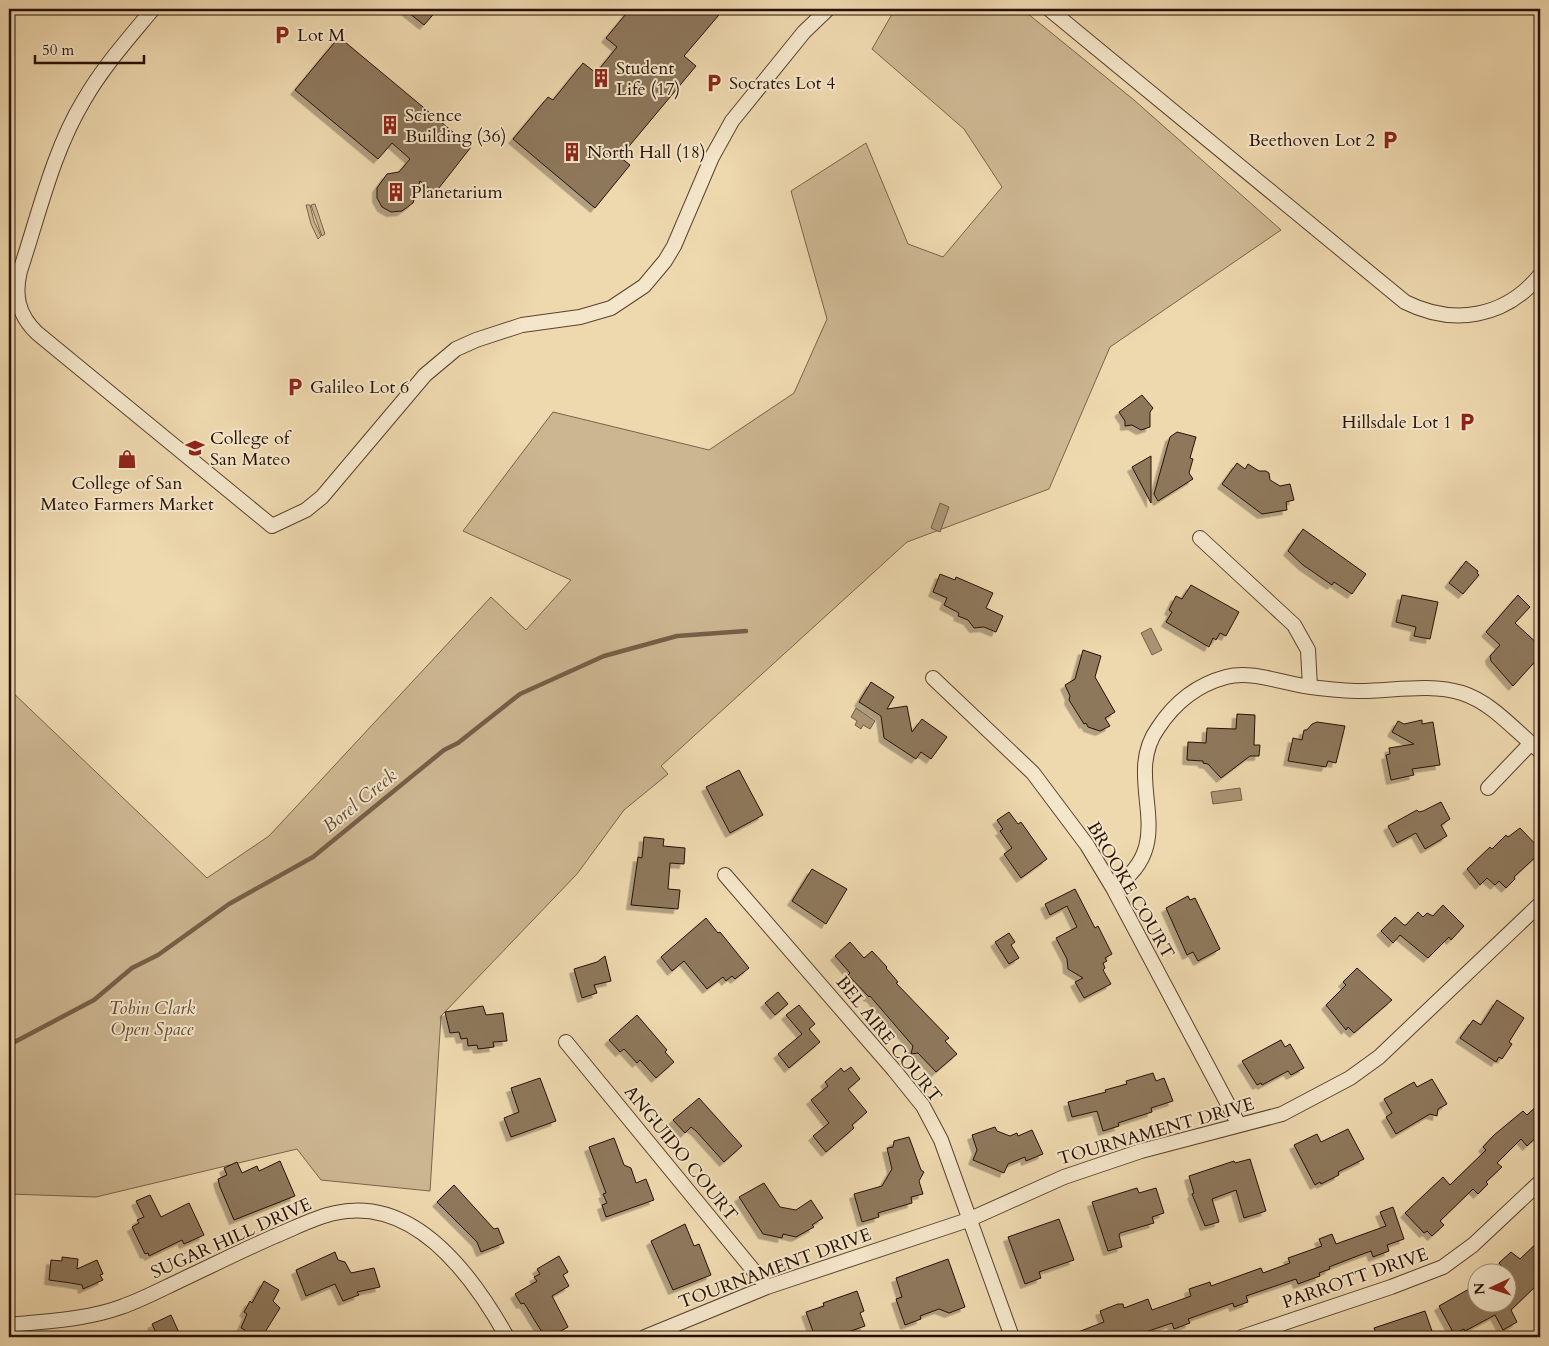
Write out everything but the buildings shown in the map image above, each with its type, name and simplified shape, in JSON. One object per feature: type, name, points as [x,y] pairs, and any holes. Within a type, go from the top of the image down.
[{"type":"street","points":[[153,9],[98,76],[70,126],[59,152],[20,271],[17,287],[18,302],[24,318],[37,333],[272,526],[306,510],[322,497],[425,375],[456,349],[514,327],[580,317],[611,308],[644,286],[665,261],[674,246],[712,157],[732,121],[804,32],[828,9]]},
{"type":"street","points":[[1049,9],[1405,302],[1422,311],[1438,315],[1453,316],[1483,312],[1510,301],[1540,275]]},
{"type":"street","points":[[1200,538],[1294,625],[1308,650],[1310,687]]},
{"type":"street","points":[[1113,888],[1124,881],[1134,870],[1146,850],[1150,825],[1145,779],[1147,750],[1157,728],[1176,705],[1199,686],[1228,677],[1257,677],[1310,687],[1359,691],[1445,689],[1463,693],[1495,711],[1536,747],[1488,788]]},
{"type":"street","name":"BROOKE COURT","points":[[933,678],[1033,774],[1087,845],[1113,888],[1240,1126]]},
{"type":"street","name":"BEL AIRE COURT","points":[[725,875],[894,1070],[922,1106],[941,1140],[968,1220],[1012,1337]]},
{"type":"street","name":"TOURNAMENT DRIVE","points":[[645,1337],[767,1287],[968,1220],[1064,1177],[1141,1152],[1282,1114],[1350,1078],[1379,1057],[1540,904]]},
{"type":"street","name":"ANGUIDO COURT","points":[[566,1042],[767,1287]]},
{"type":"street","name":"PARROTT DRIVE","points":[[1242,1337],[1391,1287],[1443,1267],[1473,1245],[1540,1182]]},
{"type":"street","name":"SUGAR HILL DRIVE","points":[[9,1325],[59,1321],[121,1307],[304,1223],[336,1213],[359,1211],[376,1213],[405,1222],[439,1244],[475,1288],[507,1337]]},
{"type":"green space","name":"Tobin Clark Open Space","points":[[895,9],[1022,9],[1134,100],[1281,230],[1110,347],[1049,489],[907,542],[661,766],[668,774],[624,810],[577,874],[441,1016],[430,1191],[321,1180],[297,1149],[96,1197],[9,1194],[9,689],[207,878],[269,836],[491,597],[526,630],[571,580],[463,531],[553,412],[709,450],[794,393],[827,319],[791,191],[866,143],[908,244],[943,257],[1002,187],[964,129],[872,49]]},
{"type":"green space","points":[[315,204],[325,234],[322,236],[311,205]]},
{"type":"green space","points":[[306,205],[310,205],[314,221],[321,236],[318,239],[311,224]]},
{"type":"shaded area","points":[[940,503],[949,507],[940,532],[931,528]]},
{"type":"shaded area","points":[[1151,628],[1162,650],[1152,655],[1141,633]]},
{"type":"shaded area","points":[[856,708],[875,721],[870,729],[863,725],[861,729],[855,725],[857,721],[851,717]]},
{"type":"shaded area","points":[[1240,788],[1242,800],[1213,804],[1211,792]]},
{"type":"waterway","name":"Borel Creek","points":[[9,1045],[94,1000],[132,968],[158,955],[229,904],[313,857],[444,750],[458,743],[520,694],[604,656],[677,636],[746,631]]},
{"type":"place","name":"Lot M","points":[[282,35]]},
{"type":"place","name":"Student Life (17)","points":[[601,78]]},
{"type":"place","name":"Socrates Lot 4","points":[[714,83]]},
{"type":"place","name":"Science Building (36)","points":[[390,125]]},
{"type":"place","name":"Beethoven Lot 2","points":[[1390,140]]},
{"type":"place","name":"North Hall (18)","points":[[572,152]]},
{"type":"place","name":"Planetarium","points":[[396,192]]},
{"type":"place","name":"Galileo Lot 6","points":[[295,387]]},
{"type":"place","name":"Hillsdale Lot 1","points":[[1467,422]]},
{"type":"place","name":"College of San Mateo","points":[[195,448]]},
{"type":"place","name":"College of San Mateo Farmers Market","points":[[127,459]]}]
